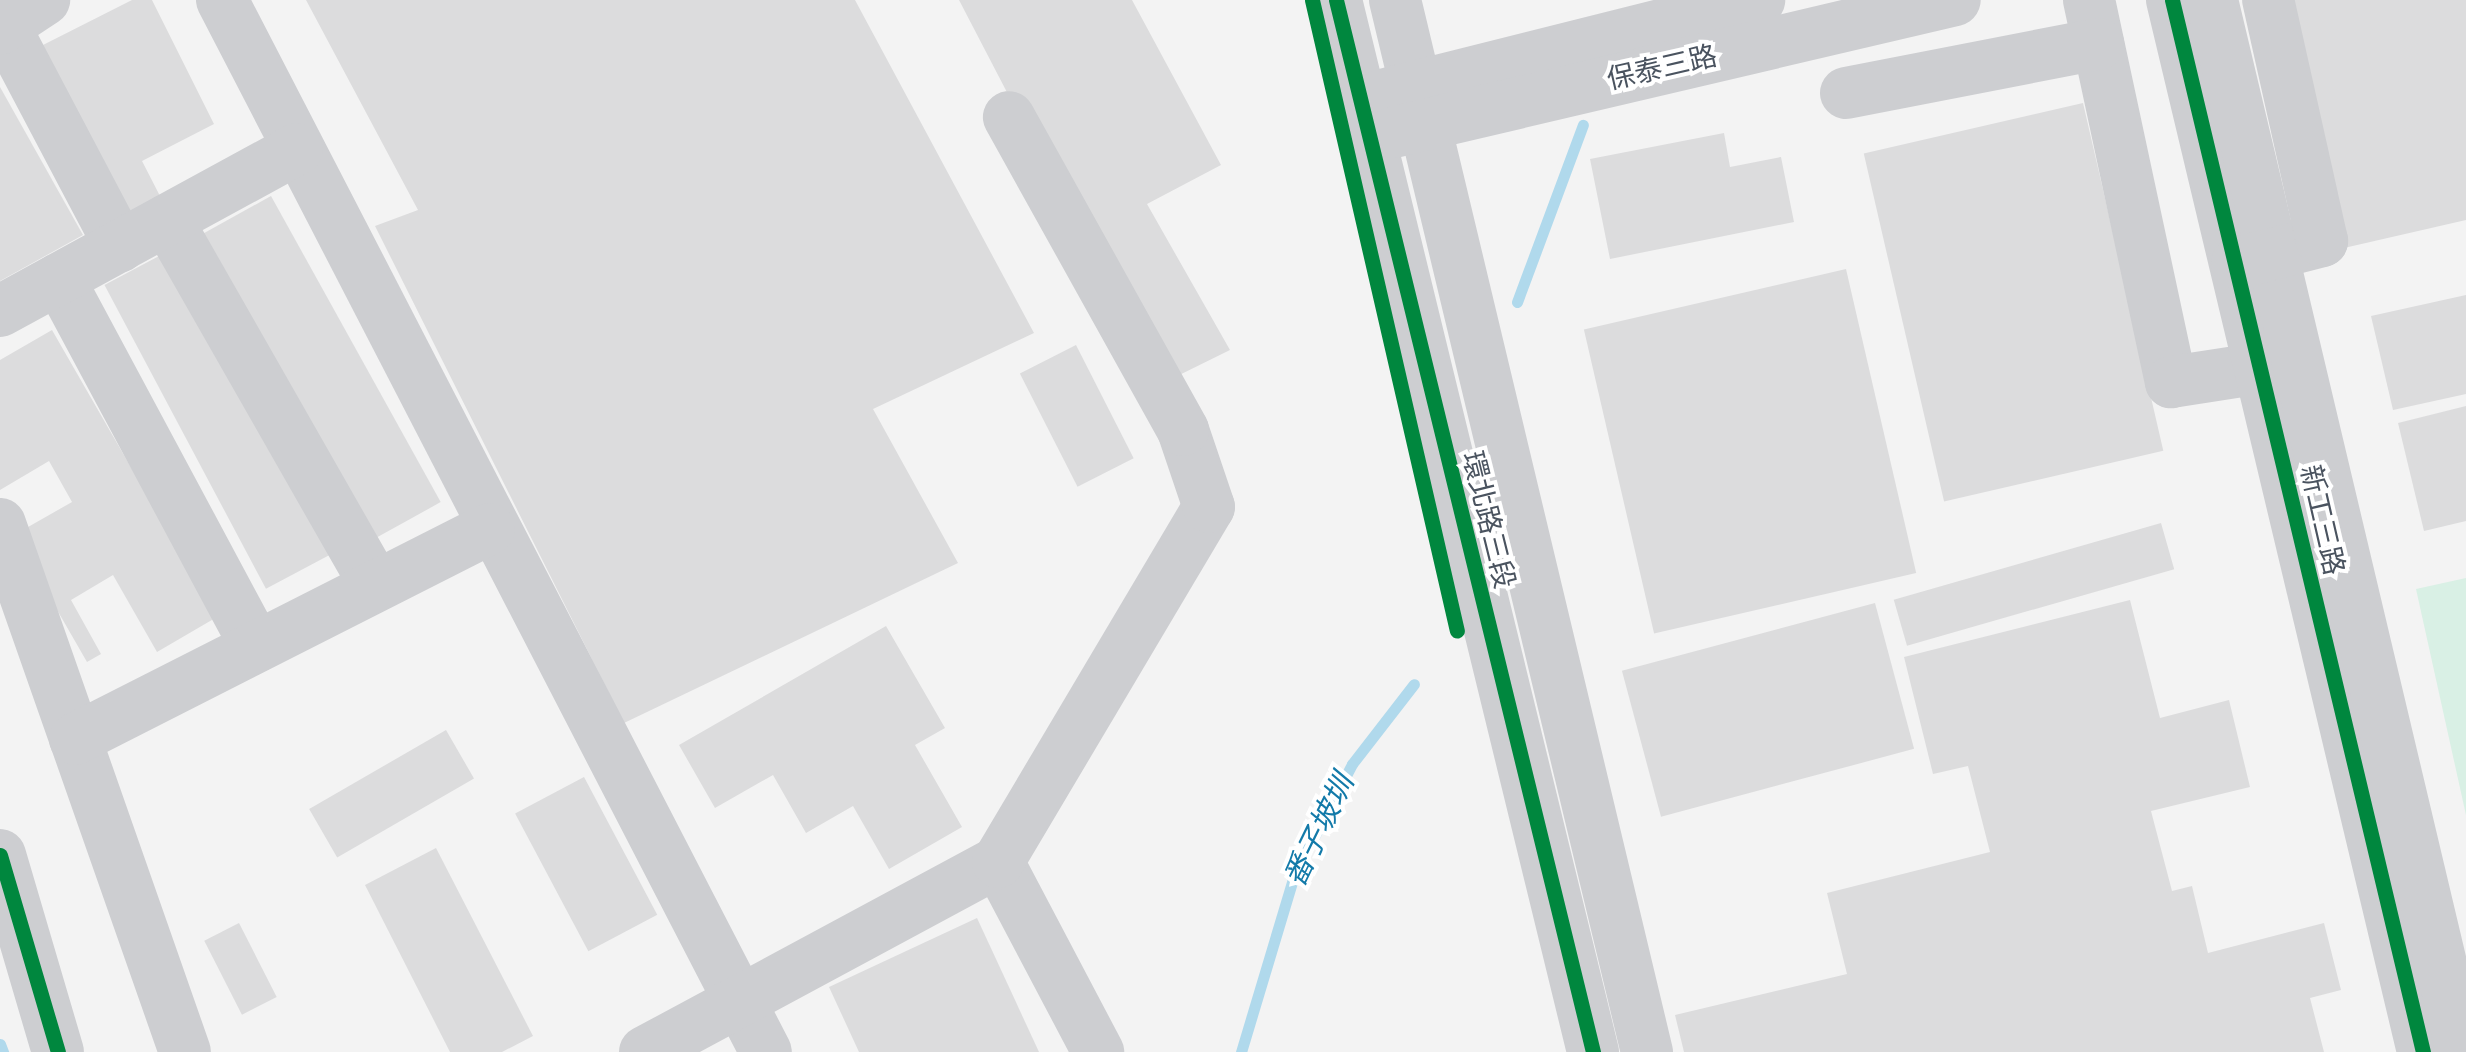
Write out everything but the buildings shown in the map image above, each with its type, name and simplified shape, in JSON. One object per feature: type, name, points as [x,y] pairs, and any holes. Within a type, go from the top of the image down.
[{"type":"street","points":[[222,0],[489,529],[766,1052]]},
{"type":"street","name":"環北路三段","points":[[1336,0],[1593,1052]]},
{"type":"street","name":"環北路三段","points":[[1395,0],[1647,1052]]},
{"type":"street","name":"保泰三路","points":[[1364,120],[1745,13],[1955,0]]},
{"type":"street","name":"新工三路","points":[[2172,0],[2254,258],[2260,368],[2313,513]]},
{"type":"street","name":"新工三路","points":[[2212,0],[2254,258],[2328,578],[2430,997],[2462,1052]]},
{"type":"street","points":[[2254,258],[2322,242],[2268,0]]},
{"type":"street","points":[[16,18],[120,246]]},
{"type":"street","points":[[1846,92],[2094,22],[2171,382],[2260,368]]},
{"type":"street","points":[[645,1052],[998,862],[1208,507],[1183,430],[1009,117]]},
{"type":"street","points":[[0,311],[297,150]]},
{"type":"street","points":[[167,220],[376,586]]},
{"type":"street","points":[[60,279],[256,647]]},
{"type":"street","points":[[0,524],[184,1052]]},
{"type":"street","points":[[75,739],[489,529]]},
{"type":"street","points":[[0,855],[58,1052]]},
{"type":"street","points":[[998,862],[1098,1052]]},
{"type":"street","name":"新工三路","points":[[2423,1052],[2430,997]]},
{"type":"green space","points":[[2466,578],[2466,815],[2416,589]]},
{"type":"waterway","name":"番子坡圳","points":[[1517,302],[1583,125]]},
{"type":"waterway","name":"番子坡圳","points":[[1241,1052],[1294,875],[1352,764],[1414,684]]},
{"type":"waterway","points":[[0,1044],[3,1052]]},
{"type":"cycle path","points":[[1312,0],[1457,631]]},
{"type":"cycle path","points":[[1336,0],[1593,1052]]},
{"type":"cycle path","points":[[2172,0],[2423,1052]]},
{"type":"cycle path","points":[[0,855],[58,1052]]}]
